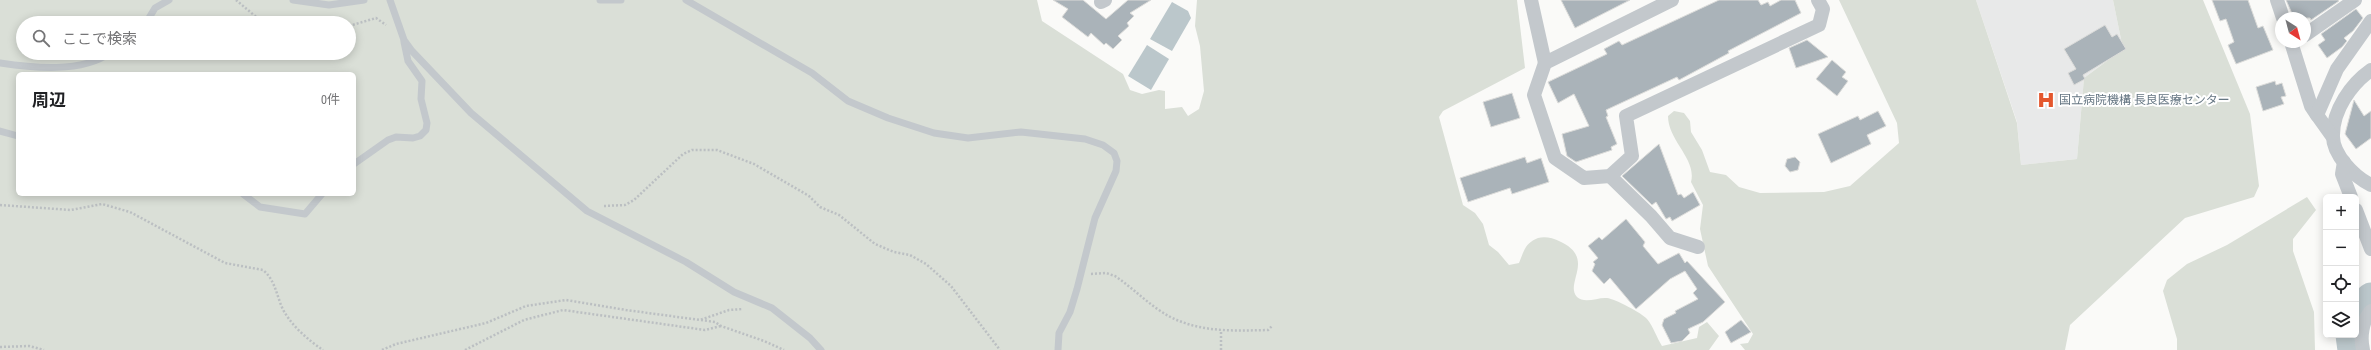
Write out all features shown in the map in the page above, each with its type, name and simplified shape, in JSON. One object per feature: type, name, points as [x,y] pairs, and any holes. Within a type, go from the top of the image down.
[{"type":"street","points":[[1531,0],[1545,63],[1534,95],[1555,158],[1584,178],[1610,176],[1632,156],[1626,116],[1818,25],[1823,9],[1818,0]]},
{"type":"street","points":[[1545,63],[1672,0]]},
{"type":"street","points":[[2277,0],[2281,12]]},
{"type":"street","points":[[2311,31],[2355,0]]},
{"type":"street","points":[[2317,115],[2337,69],[2371,21]]},
{"type":"street","points":[[2294,48],[2311,106],[2332,136],[2344,162],[2371,185]]},
{"type":"street","points":[[2332,136],[2335,120],[2345,98],[2371,70]]},
{"type":"street","points":[[2344,162],[2342,174],[2350,194]]},
{"type":"street","points":[[1610,176],[1651,216],[1670,238],[1698,246]]},
{"type":"street","points":[[2359,218],[2371,249]]},
{"type":"street","points":[[2363,350],[2361,342],[2364,324],[2371,311]]},
{"type":"lane","points":[[151,16],[156,8],[169,0]]},
{"type":"lane","points":[[293,0],[328,5],[364,0]]},
{"type":"lane","points":[[356,163],[388,140],[396,137],[413,138],[420,136],[426,130],[427,123],[421,99],[422,81],[408,61],[404,40],[390,0]]},
{"type":"lane","points":[[600,0],[621,0]]},
{"type":"lane","points":[[686,0],[812,73],[848,101],[888,118],[934,133],[968,138],[1021,132],[1085,139],[1103,144],[1114,153],[1117,161],[1116,171],[1095,218],[1070,312],[1059,333],[1058,350]]},
{"type":"lane","points":[[404,40],[471,113],[578,204],[603,220],[686,262],[734,292],[772,308],[810,338],[821,350]]},
{"type":"lane","points":[[0,63],[17,66],[85,65],[95,60]]},
{"type":"lane","points":[[0,131],[16,135]]},
{"type":"lane","points":[[246,196],[260,207],[305,214],[320,196]]},
{"type":"path","points":[[236,0],[255,16]]},
{"type":"path","points":[[356,24],[376,18],[381,20],[394,36],[404,40]]},
{"type":"path","points":[[578,204],[625,205],[646,190],[683,154],[692,150],[717,150],[754,164],[809,196],[820,207],[839,215],[853,228],[880,247],[894,252],[910,255],[926,264],[950,286],[1000,350]]},
{"type":"path","points":[[0,205],[71,210],[102,204],[115,207],[130,212],[225,263],[263,270],[276,289],[287,315],[312,343],[323,350]]},
{"type":"path","points":[[1080,278],[1090,274],[1106,273],[1135,289],[1155,307],[1170,316],[1198,328],[1221,331],[1268,330],[1272,326]]},
{"type":"path","points":[[382,350],[396,344],[486,323],[526,306],[566,300],[715,322],[721,326],[764,341],[784,350]]},
{"type":"path","points":[[465,350],[524,320],[562,310],[705,330],[721,326]]},
{"type":"path","points":[[700,320],[729,310],[749,310]]},
{"type":"path","points":[[1221,331],[1221,350]]},
{"type":"path","points":[[0,347],[29,346],[44,350]]},
{"type":"shaded area","points":[[0,0],[1037,0],[1042,21],[1123,74],[1130,90],[1142,94],[1159,90],[1165,91],[1165,109],[1182,107],[1188,116],[1199,109],[1204,91],[1200,46],[1195,26],[1197,0],[1517,0],[1525,68],[1443,111],[1439,117],[1463,205],[1475,213],[1483,224],[1489,245],[1498,252],[1509,265],[1519,263],[1530,242],[1538,238],[1546,237],[1559,241],[1570,248],[1576,255],[1578,262],[1574,291],[1577,297],[1584,300],[1607,298],[1634,310],[1647,319],[1662,346],[1697,338],[1699,327],[1707,322],[1719,336],[1709,350],[0,350]]},
{"type":"shaded area","points":[[1839,0],[1976,0],[2017,123],[2021,165],[2077,159],[2084,78],[2123,49],[2113,0],[2203,0],[2250,114],[2259,186],[2254,197],[2185,218],[2070,325],[2065,350],[1745,350],[1740,344],[1748,343],[1753,334],[1708,266],[1700,229],[1703,205],[1691,182],[1692,174],[1690,166],[1672,134],[1668,116],[1674,111],[1684,113],[1690,121],[1691,132],[1702,150],[1710,172],[1726,175],[1739,187],[1760,193],[1824,192],[1850,186],[1899,143],[1897,123]]},
{"type":"shaded area","name":"国立病院機構 長良医療センター","points":[[1976,0],[2113,0],[2123,49],[2084,78],[2077,159],[2021,165],[2017,122]]},
{"type":"shaded area","points":[[1172,2],[1188,11],[1191,18],[1172,51],[1150,39]]},
{"type":"shaded area","points":[[1147,45],[1169,59],[1151,90],[1128,76]]},
{"type":"shaded area","points":[[2307,197],[2316,210],[2293,239],[2293,251],[2314,312],[2315,350],[2177,350],[2177,339],[2163,291],[2167,280],[2187,264],[2227,245]]},
{"type":"building","points":[[1053,0],[1083,0],[1106,19],[1128,0],[1151,0],[1130,13],[1134,16],[1127,23],[1129,26],[1118,36],[1122,40],[1113,49],[1106,43],[1104,45],[1091,33],[1088,37],[1062,17],[1068,9]]},
{"type":"building","points":[[1561,0],[1630,0],[1575,28]]},
{"type":"building","points":[[1719,0],[1758,0],[1761,5],[1768,2],[1770,6],[1781,0],[1795,0],[1801,13],[1728,51],[1729,53],[1679,80],[1677,77],[1606,110],[1608,116],[1606,117],[1617,144],[1611,147],[1612,150],[1576,162],[1567,156],[1562,134],[1589,126],[1574,94],[1558,103],[1548,82],[1607,54],[1604,49],[1619,41],[1622,45]]},
{"type":"building","points":[[2212,0],[2248,0],[2258,28],[2263,26],[2273,50],[2236,64],[2228,45],[2234,42],[2226,19],[2220,21]]},
{"type":"building","points":[[2286,0],[2339,1],[2311,20],[2311,12],[2291,12]]},
{"type":"building","points":[[2356,9],[2363,18],[2353,31],[2344,38],[2347,41],[2342,47],[2327,58],[2318,45],[2325,40],[2321,34]]},
{"type":"building","points":[[2105,25],[2112,37],[2117,34],[2126,49],[2083,75],[2085,79],[2074,85],[2068,73],[2076,69],[2064,49]]},
{"type":"building","points":[[1807,40],[1828,57],[1796,68],[1789,48]]},
{"type":"building","points":[[1832,60],[1846,72],[1842,77],[1848,81],[1837,96],[1816,79]]},
{"type":"building","points":[[2275,81],[2276,85],[2282,83],[2286,96],[2281,97],[2284,104],[2263,111],[2256,87]]},
{"type":"building","points":[[1512,93],[1520,118],[1491,127],[1483,102]]},
{"type":"building","points":[[2354,100],[2364,116],[2371,111],[2371,138],[2356,149],[2345,134]]},
{"type":"building","points":[[1878,111],[1886,126],[1867,135],[1871,144],[1831,163],[1818,134],[1858,116],[1860,120]]},
{"type":"building","points":[[1659,144],[1678,195],[1681,194],[1684,198],[1693,192],[1700,205],[1672,221],[1670,217],[1666,219],[1656,202],[1652,205],[1622,176]]},
{"type":"building","points":[[1525,157],[1527,163],[1541,158],[1549,182],[1512,194],[1510,188],[1468,202],[1460,178]]},
{"type":"building","points":[[1795,157],[1800,162],[1798,170],[1790,172],[1785,166],[1787,159]]},
{"type":"building","points":[[1626,219],[1645,242],[1643,246],[1658,264],[1679,253],[1685,263],[1687,261],[1725,302],[1703,322],[1688,329],[1690,333],[1682,341],[1671,343],[1662,325],[1664,319],[1676,313],[1675,311],[1698,299],[1693,293],[1697,289],[1685,271],[1670,279],[1636,309],[1610,278],[1604,284],[1592,271],[1595,264],[1593,262],[1598,258],[1588,246],[1599,237],[1602,240]]},
{"type":"building","points":[[1741,320],[1751,332],[1731,343],[1725,332]]},
{"type":"waterway","points":[[2359,311],[2365,302],[2371,297]]},
{"type":"waterway","points":[[2350,338],[2352,350]]},
{"type":"place","name":"国立病院機構 長良医療センター","points":[[2046,100]]}]
